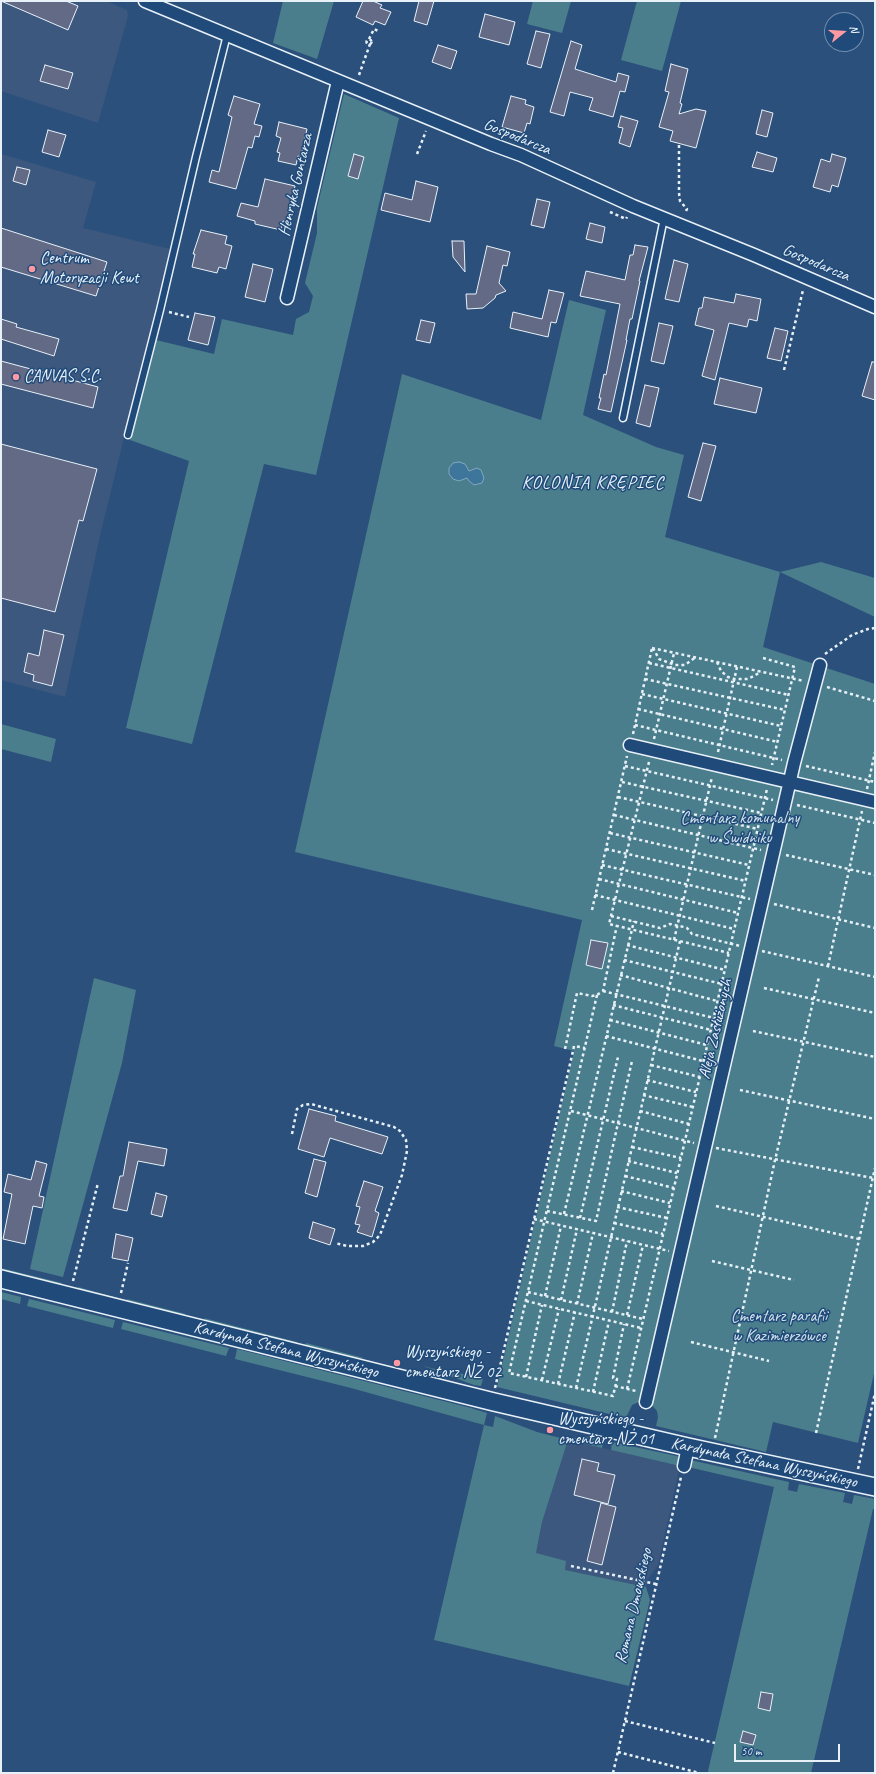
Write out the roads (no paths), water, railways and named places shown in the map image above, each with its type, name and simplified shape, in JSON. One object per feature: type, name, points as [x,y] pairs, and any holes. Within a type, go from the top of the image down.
[{"type":"street","name":"Gospodarcza","points":[[145,1],[521,155],[627,203],[875,307]]},
{"type":"street","name":"Henryka Gontarza","points":[[287,298],[338,81]]},
{"type":"street","name":"Aleja Zasłużonych","points":[[647,1398],[786,803],[794,763],[820,665]]},
{"type":"street","points":[[630,745],[870,801]]},
{"type":"street","name":"Kardynała Stefana Wyszyńskiego","points":[[1,1280],[467,1395],[688,1447],[875,1487]]},
{"type":"street","points":[[684,1466],[688,1447]]},
{"type":"lane","points":[[128,435],[227,35]]},
{"type":"lane","points":[[623,418],[664,218]]},
{"type":"place","name":"Centrum Motoryzacji Kewt","points":[[32,269]]},
{"type":"place","name":"CANVAS S.C.","points":[[16,377]]},
{"type":"place","name":"Wyszyńskiego - cmentarz NŻ 02","points":[[397,1363]]},
{"type":"place","name":"Wyszyńskiego - cmentarz NŻ 01","points":[[550,1430]]},
{"type":"district","name":"KOLONIA KRĘPIEC","points":[[593,483]]},
{"type":"park label","name":"Cmentarz komunalny w Świdniku","points":[[740,829]]},
{"type":"park label","name":"Cmentarz parafii w Kazimierzówce","points":[[779,1327]]}]
